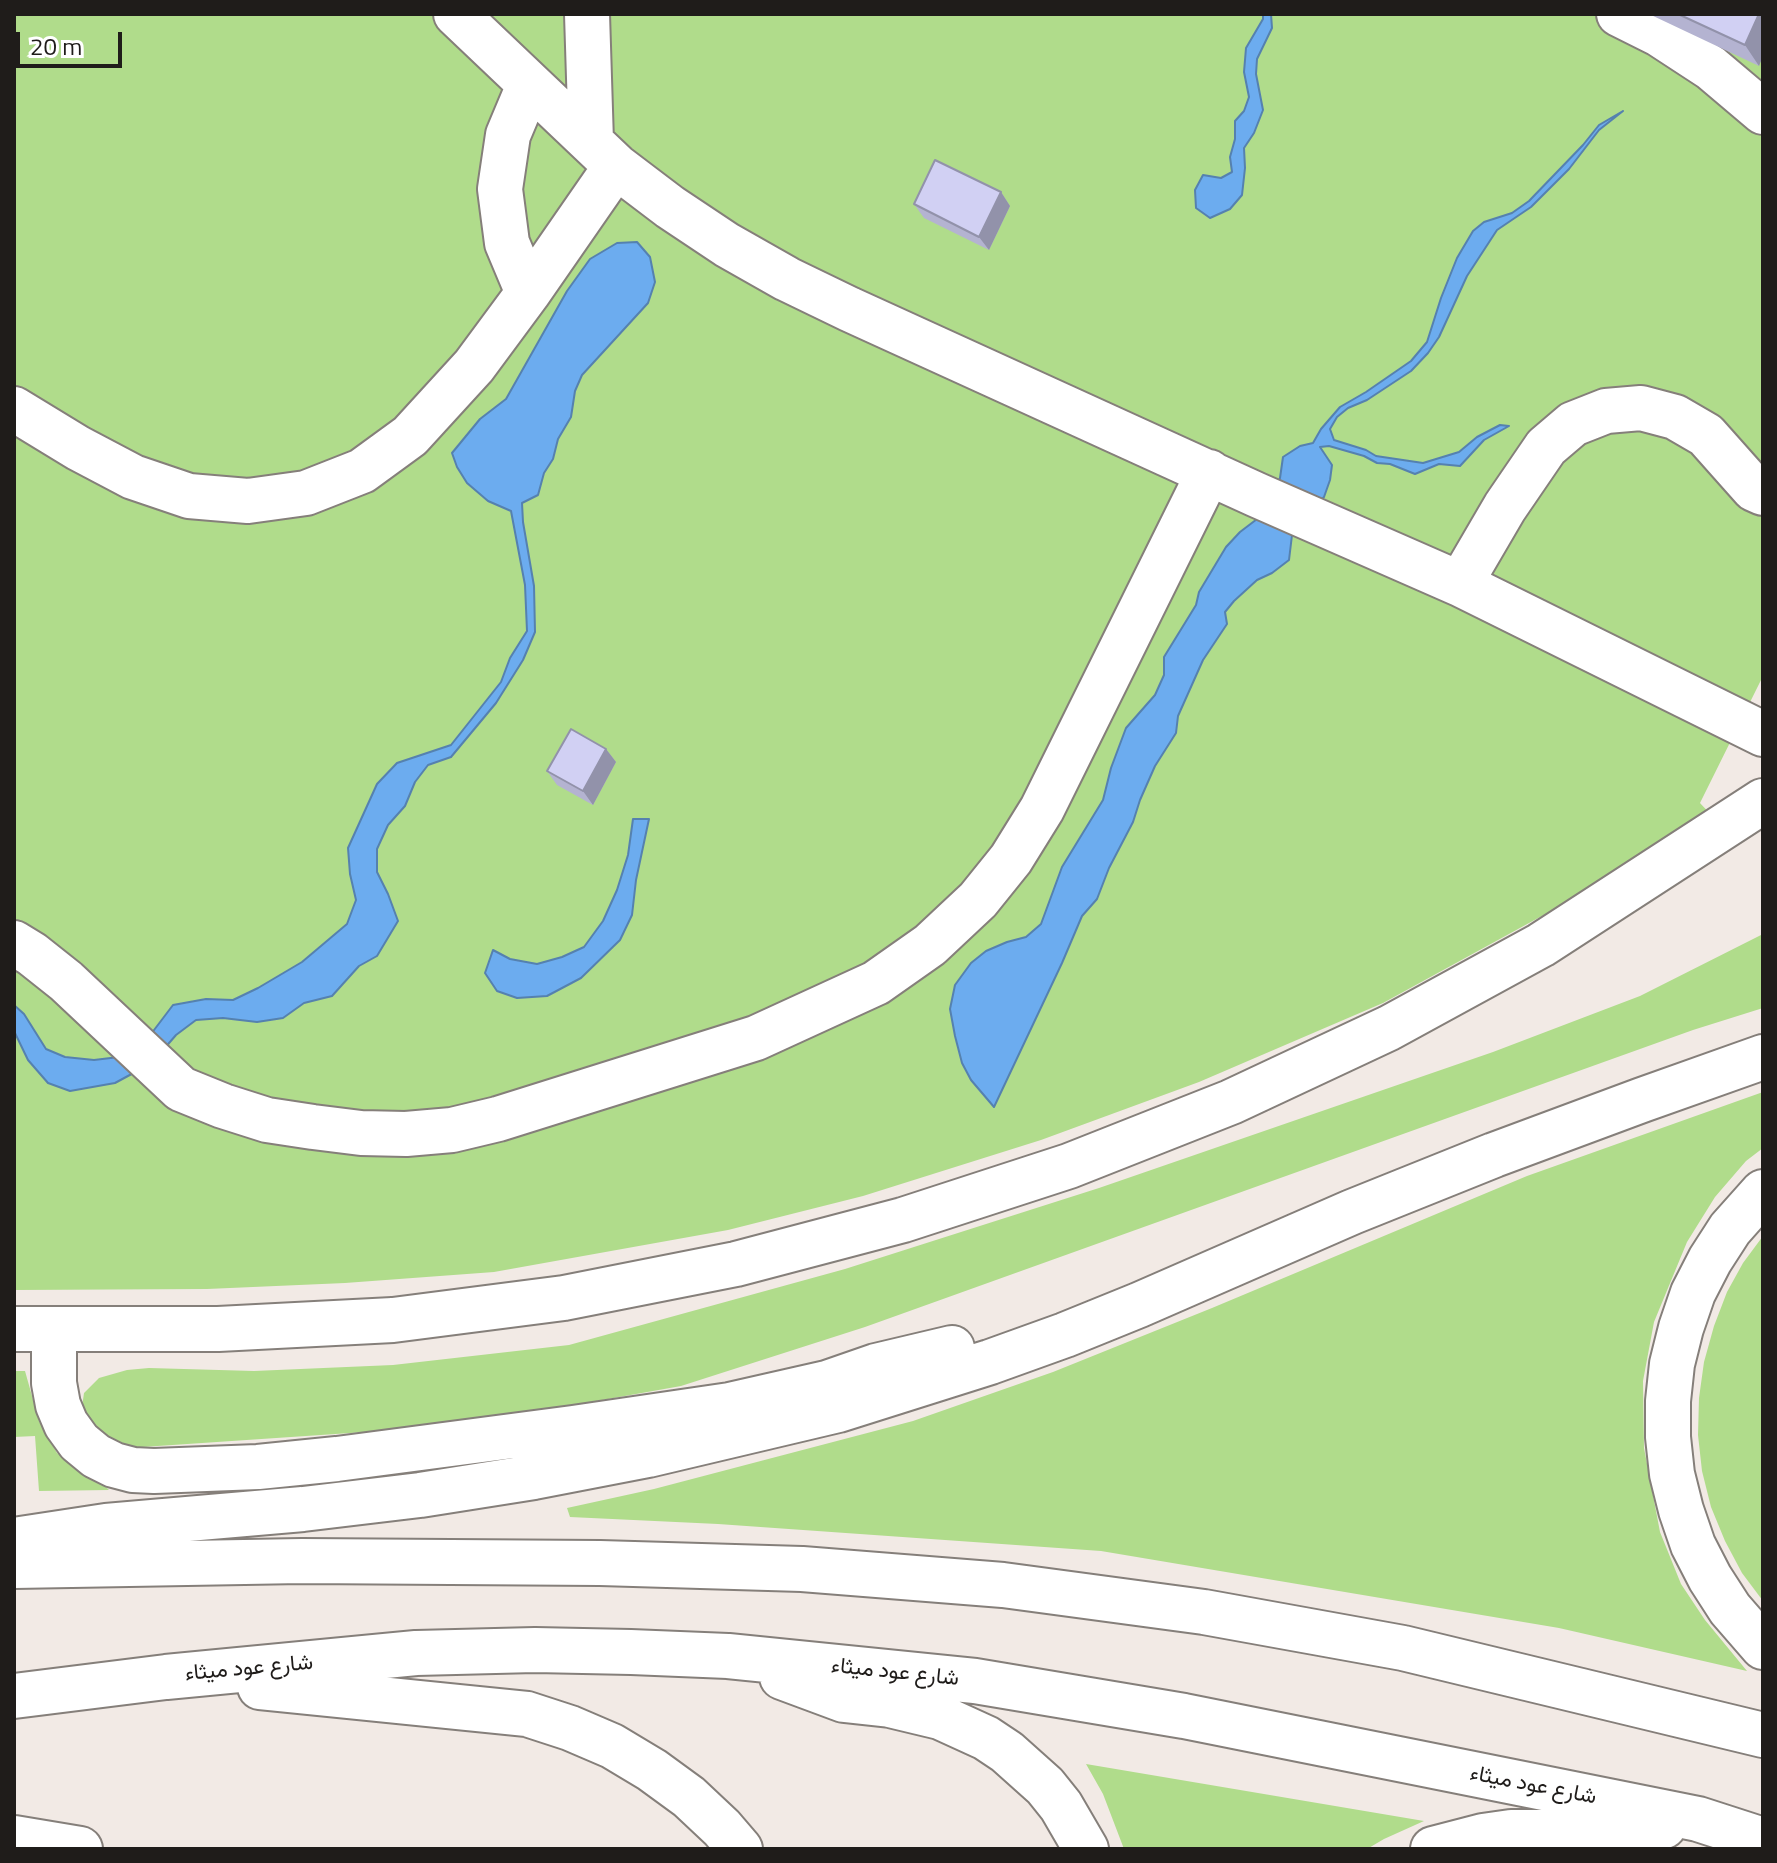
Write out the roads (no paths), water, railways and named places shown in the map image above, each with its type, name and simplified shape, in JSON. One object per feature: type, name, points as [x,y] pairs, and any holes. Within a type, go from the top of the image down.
[{"type":"main road","points":[[456,14],[603,154],[670,207],[727,245],[787,279],[1257,495],[1460,584],[1763,734]]},
{"type":"main road","points":[[14,409],[133,477],[189,496],[248,501],[306,493],[362,471],[410,436],[474,366],[528,293],[603,154],[587,14]]},
{"type":"main road","points":[[1619,14],[1659,34],[1711,68],[1763,112]]},
{"type":"main road","points":[[528,293],[507,243],[500,189],[508,135],[529,85]]},
{"type":"main road","points":[[1460,584],[1505,507],[1546,447],[1573,424],[1606,411],[1641,408],[1675,417],[1706,435],[1754,489],[1763,493]]},
{"type":"main road","points":[[14,943],[66,981],[181,1089],[267,1120],[313,1127],[406,1134],[452,1130],[498,1119],[756,1038],[876,983],[930,945],[978,900],[1011,859],[1042,809],[1209,472]]},
{"type":"main road","points":[[1065,1335],[1017,1338],[938,1350],[801,1389],[714,1408],[337,1459],[258,1467],[154,1471],[114,1465],[79,1442],[66,1424],[58,1405],[54,1383],[34,1330],[218,1329],[393,1320],[564,1298],[736,1264],[903,1220],[1084,1160],[1231,1102],[1389,1028],[1541,945],[1763,801]]},
{"type":"main road","points":[[14,1540],[106,1526],[303,1509],[420,1495],[634,1458],[838,1410],[1065,1335],[1494,1155],[1763,1057]]},
{"type":"main road","points":[[1763,1192],[1730,1229],[1693,1293],[1672,1364],[1668,1437],[1672,1474],[1693,1545],[1730,1609],[1763,1647]]},
{"type":"main road","points":[[14,1566],[302,1561],[600,1563],[802,1569],[1003,1585],[1204,1612],[1403,1648],[1763,1735]]},
{"type":"main road","name":"شارع عود ميثاء","points":[[14,1696],[166,1677],[416,1653],[535,1650],[728,1656],[975,1681],[1154,1711],[1698,1819],[1763,1840]]},
{"type":"main road","points":[[728,1656],[824,1694],[844,1700],[915,1710],[940,1717],[986,1738],[1027,1768],[1045,1786],[1061,1806],[1086,1849]]},
{"type":"main road","points":[[166,1677],[527,1714],[598,1740],[652,1770],[689,1797],[740,1849]]},
{"type":"main road","points":[[1433,1849],[1511,1832],[1604,1832],[1698,1819]]},
{"type":"main road","points":[[14,1838],[80,1849]]},
{"type":"water","points":[[1263,14],[1271,14],[1272,28],[1257,59],[1256,74],[1263,110],[1244,148],[1242,195],[1230,209],[1210,218],[1196,208],[1195,190],[1203,175],[1221,178],[1232,172],[1230,157],[1235,139],[1235,121],[1244,111],[1249,97],[1244,72],[1246,48]]},
{"type":"water","points":[[1623,111],[1599,130],[1569,169],[1531,207],[1497,230],[1467,276],[1439,337],[1428,353],[1411,371],[1337,417],[1330,429],[1334,440],[1376,456],[1423,463],[1459,452],[1477,437],[1500,425],[1509,426],[1484,440],[1460,466],[1439,464],[1415,474],[1329,446],[1320,447],[1332,465],[1324,497],[1301,520],[1292,535],[1289,560],[1257,580],[1225,612],[1227,624],[1203,660],[1178,716],[1176,733],[1155,766],[1097,899],[1082,916],[994,1107],[971,1080],[962,1063],[950,1009],[955,985],[971,963],[986,951],[1026,937],[1041,924],[1062,867],[1103,800],[1126,728],[1155,695],[1164,675],[1164,657],[1226,547],[1261,516],[1280,478],[1283,457],[1300,446],[1313,443],[1340,407],[1411,361],[1427,342],[1457,258],[1473,231],[1484,222],[1512,213],[1529,201],[1599,125]]},
{"type":"water","points":[[637,242],[650,257],[655,282],[648,303],[582,375],[575,391],[571,417],[558,439],[538,495],[522,503],[534,586],[535,632],[523,660],[496,703],[451,757],[428,765],[415,782],[405,806],[388,825],[377,849],[377,872],[398,921],[377,956],[359,966],[332,996],[304,1003],[283,1018],[257,1022],[223,1018],[196,1020],[176,1035],[157,1057],[115,1083],[70,1091],[48,1083],[28,1060],[14,1031],[14,1005],[24,1014],[46,1049],[65,1057],[94,1060],[119,1057],[148,1038],[173,1005],[206,999],[233,1000],[302,962],[347,924],[356,900],[348,848],[377,784],[397,763],[451,745],[501,682],[510,658],[527,631],[525,585],[511,511],[488,501],[467,483],[452,453],[480,419],[506,399],[567,291],[590,259],[617,243]]},
{"type":"water","points":[[633,819],[649,819],[632,915],[620,940],[581,978],[547,996],[517,998],[497,991],[485,973],[493,950],[510,959],[537,964],[584,947],[603,921],[617,890],[628,855]]}]
